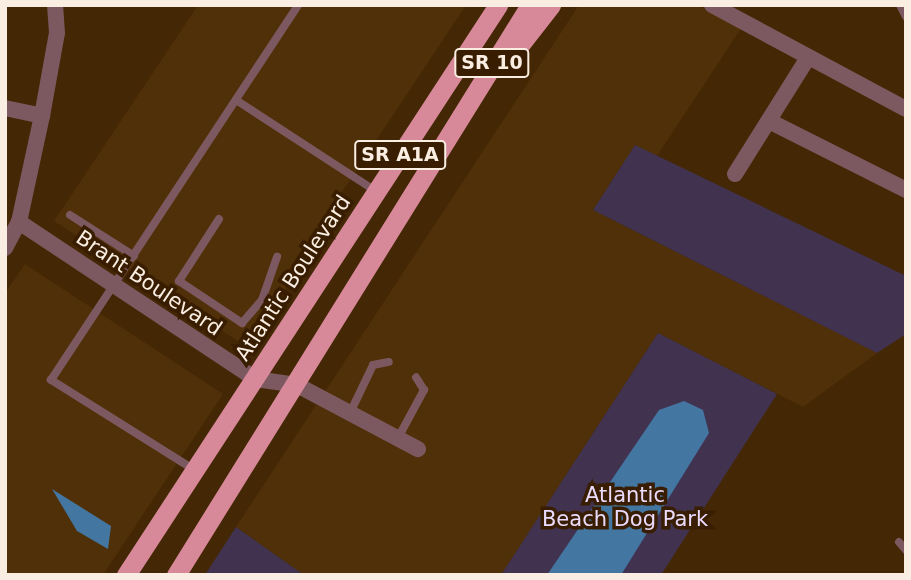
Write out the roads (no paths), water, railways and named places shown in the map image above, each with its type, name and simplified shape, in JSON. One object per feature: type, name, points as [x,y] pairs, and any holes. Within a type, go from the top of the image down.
[{"type":"highway","name":"Atlantic Boulevard","points":[[126,575],[498,5]]},
{"type":"highway","name":"SR 10","points":[[456,122],[530,5]]},
{"type":"highway","name":"SR A1A","points":[[176,575],[297,385],[456,122],[551,5]]},
{"type":"street","points":[[5,248],[19,222],[42,116],[57,33],[55,5]]},
{"type":"street","points":[[712,5],[807,59],[906,109]]},
{"type":"street","points":[[735,174],[807,59]]},
{"type":"street","points":[[5,108],[42,116]]},
{"type":"street","points":[[769,121],[906,190]]},
{"type":"street","name":"Brant Boulevard","points":[[19,222],[255,379],[297,385],[418,449]]},
{"type":"lane","points":[[194,470],[51,380],[298,5]]},
{"type":"lane","points":[[900,5],[906,17]]},
{"type":"lane","points":[[236,100],[377,192]]},
{"type":"lane","points":[[70,215],[134,256]]},
{"type":"lane","points":[[219,219],[178,281],[242,323],[261,300],[277,257]]},
{"type":"lane","points":[[350,413],[373,365],[388,362]]},
{"type":"lane","points":[[397,438],[424,390],[416,376]]},
{"type":"lane","points":[[899,542],[906,550]]},
{"type":"water","points":[[684,401],[703,410],[709,433],[621,575],[547,575],[659,410]]},
{"type":"water","points":[[52,489],[111,526],[108,549],[77,531]]},
{"type":"park label","name":"Atlantic Beach Dog Park","points":[[625,507]]}]
